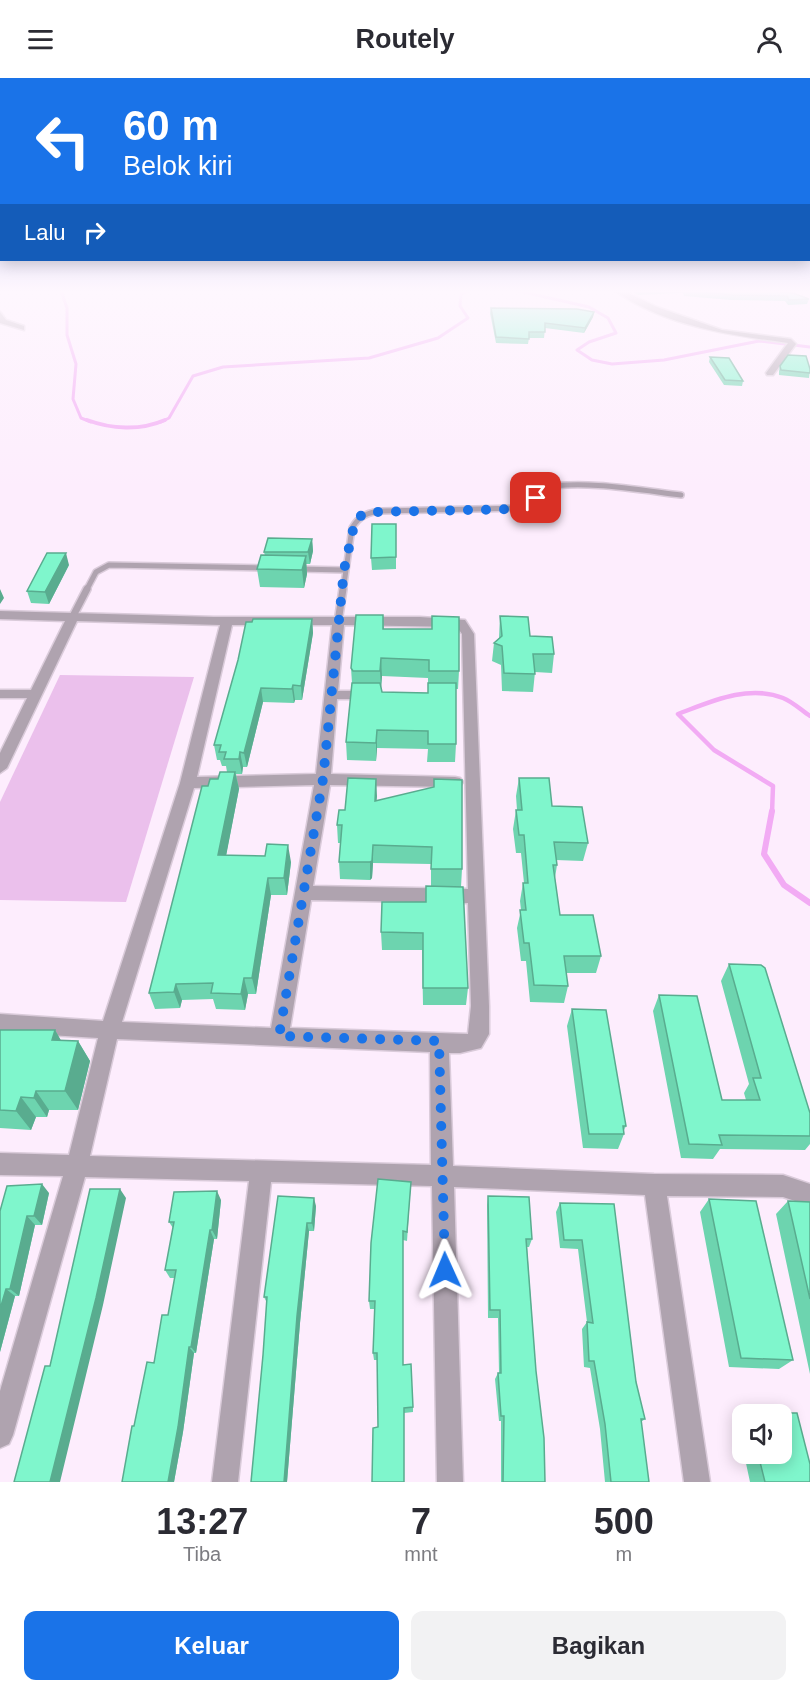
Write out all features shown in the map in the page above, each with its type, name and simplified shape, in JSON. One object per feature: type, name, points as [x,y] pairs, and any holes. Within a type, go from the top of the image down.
[{"type":"street","points":[[770,373],[782,357]]},
{"type":"street","points":[[0,615],[227,621],[461,623],[468,634],[464,695],[473,782],[479,1034],[474,1042],[460,1044],[439,1041],[110,1030],[0,1023]]},
{"type":"street","points":[[0,768],[5,747],[36,694],[72,618]]},
{"type":"street","points":[[0,1435],[76,1166],[110,1030],[188,783],[227,621]]},
{"type":"street","points":[[279,1036],[323,779],[338,621]]},
{"type":"street","points":[[0,694],[36,694]]},
{"type":"street","points":[[331,695],[389,695]]},
{"type":"street","points":[[188,783],[323,779],[473,782]]},
{"type":"street","points":[[304,893],[476,896]]},
{"type":"street","points":[[439,1041],[450,1482]]},
{"type":"street","points":[[0,1164],[442,1176],[654,1185],[783,1186],[810,1196]]},
{"type":"street","points":[[225,1482],[261,1171]]},
{"type":"street","points":[[654,1185],[697,1482]]},
{"type":"lane","points":[[338,621],[344,570],[355,521],[363,514],[522,508],[535,500],[537,488],[551,486],[604,487],[681,495]]},
{"type":"lane","points":[[72,618],[96,572],[109,565],[275,568]]},
{"type":"lane","points":[[286,568],[344,570]]},
{"type":"shaded area","points":[[60,675],[194,677],[126,902],[0,900],[0,802]]},
{"type":"building","points":[[710,357],[729,358],[743,381],[725,380]]},
{"type":"building","points":[[787,357],[806,357],[810,373],[781,370],[780,366]]},
{"type":"building","points":[[372,524],[396,524],[396,557],[371,558]]},
{"type":"building","points":[[268,538],[312,539],[308,552],[264,552]]},
{"type":"building","points":[[47,553],[66,553],[45,592],[27,591]]},
{"type":"building","points":[[261,555],[306,556],[302,570],[257,569]]},
{"type":"building","points":[[356,615],[383,615],[383,629],[432,629],[432,616],[459,617],[459,671],[429,671],[429,660],[381,658],[380,671],[353,671],[351,668]]},
{"type":"building","points":[[500,616],[528,617],[530,636],[552,637],[554,654],[533,654],[535,674],[504,673],[502,646],[494,643],[502,636]]},
{"type":"building","points":[[253,619],[312,619],[301,686],[293,685],[292,689],[261,688],[244,753],[240,752],[239,759],[224,759],[226,752],[219,752],[221,745],[214,745],[238,660],[246,622],[252,622]]},
{"type":"building","points":[[352,683],[380,683],[382,692],[428,693],[428,683],[456,683],[456,744],[428,744],[428,731],[377,730],[376,743],[346,742]]},
{"type":"building","points":[[220,772],[235,772],[218,855],[265,856],[267,844],[288,845],[284,878],[268,878],[252,978],[244,978],[241,994],[211,993],[213,983],[176,984],[174,992],[149,993],[202,786],[208,786],[210,779],[218,779]]},
{"type":"building","points":[[348,778],[376,779],[375,801],[434,787],[434,779],[462,780],[462,869],[431,869],[432,847],[373,845],[370,862],[339,862],[342,825],[337,825],[339,810],[345,810]]},
{"type":"building","points":[[519,778],[549,778],[552,806],[582,807],[588,843],[554,842],[557,865],[553,865],[560,915],[593,915],[601,956],[564,956],[568,986],[534,985],[529,943],[524,943],[520,910],[526,910],[523,883],[528,883],[524,835],[519,835],[516,810],[522,810]]},
{"type":"building","points":[[426,886],[463,887],[468,988],[423,988],[423,933],[381,932],[382,902],[426,902]]},
{"type":"building","points":[[729,964],[761,965],[765,968],[810,1113],[810,1136],[719,1135],[722,1145],[689,1144],[659,995],[697,996],[722,1100],[760,1100],[753,1078],[761,1078]]},
{"type":"building","points":[[572,1009],[606,1010],[626,1126],[623,1126],[624,1134],[589,1134]]},
{"type":"building","points":[[0,1030],[55,1030],[52,1040],[78,1041],[65,1091],[36,1091],[34,1098],[21,1097],[16,1111],[0,1110]]},
{"type":"building","points":[[378,1179],[411,1182],[407,1232],[403,1231],[403,1365],[411,1364],[413,1407],[404,1408],[404,1482],[372,1482],[373,1428],[378,1427],[377,1353],[373,1353],[375,1301],[369,1301],[371,1243]]},
{"type":"building","points":[[42,1184],[34,1216],[27,1216],[10,1289],[6,1289],[0,1309],[0,1211],[7,1186]]},
{"type":"building","points":[[90,1189],[120,1189],[96,1298],[50,1482],[14,1482],[45,1366],[50,1366]]},
{"type":"building","points":[[217,1191],[168,1482],[122,1482],[147,1362],[154,1363],[162,1315],[168,1315],[176,1270],[165,1270],[174,1222],[169,1222],[174,1192]]},
{"type":"building","points":[[278,1196],[314,1198],[312,1223],[307,1223],[284,1482],[251,1482],[263,1355],[267,1297],[264,1297]]},
{"type":"building","points":[[488,1196],[529,1197],[532,1239],[526,1239],[536,1371],[544,1438],[545,1482],[503,1482],[504,1416],[501,1416],[498,1373],[501,1373],[500,1310],[490,1310]]},
{"type":"building","points":[[709,1199],[756,1201],[793,1360],[741,1358]]},
{"type":"building","points":[[788,1201],[810,1202],[810,1299]]},
{"type":"building","points":[[560,1203],[614,1204],[636,1382],[645,1419],[641,1419],[649,1482],[611,1482],[605,1424],[594,1361],[589,1361],[587,1322],[593,1323],[582,1240],[564,1240]]},
{"type":"building","points":[[792,1413],[797,1413],[810,1464],[810,1482],[765,1482],[760,1464],[792,1464]]},
{"type":"waterway","points":[[74,357],[76,364],[73,399],[81,418],[91,422]]},
{"type":"waterway","points":[[165,420],[169,418],[193,376],[223,367],[374,357]]},
{"type":"waterway","points":[[587,357],[592,360],[612,364],[681,357]]},
{"type":"waterway","points":[[87,420],[126,428],[146,426],[165,420]]},
{"type":"waterway","points":[[161,422],[165,420]]},
{"type":"waterway","points":[[772,813],[773,786],[714,750],[678,714],[729,696],[756,693],[783,698],[810,716]]},
{"type":"waterway","points":[[772,811],[764,854],[784,885],[810,903]]},
{"type":"route","points":[[445,1270],[439,1041],[279,1036],[323,779],[344,570],[355,521],[363,514],[373,512],[518,509],[525,507],[536,498]]}]
